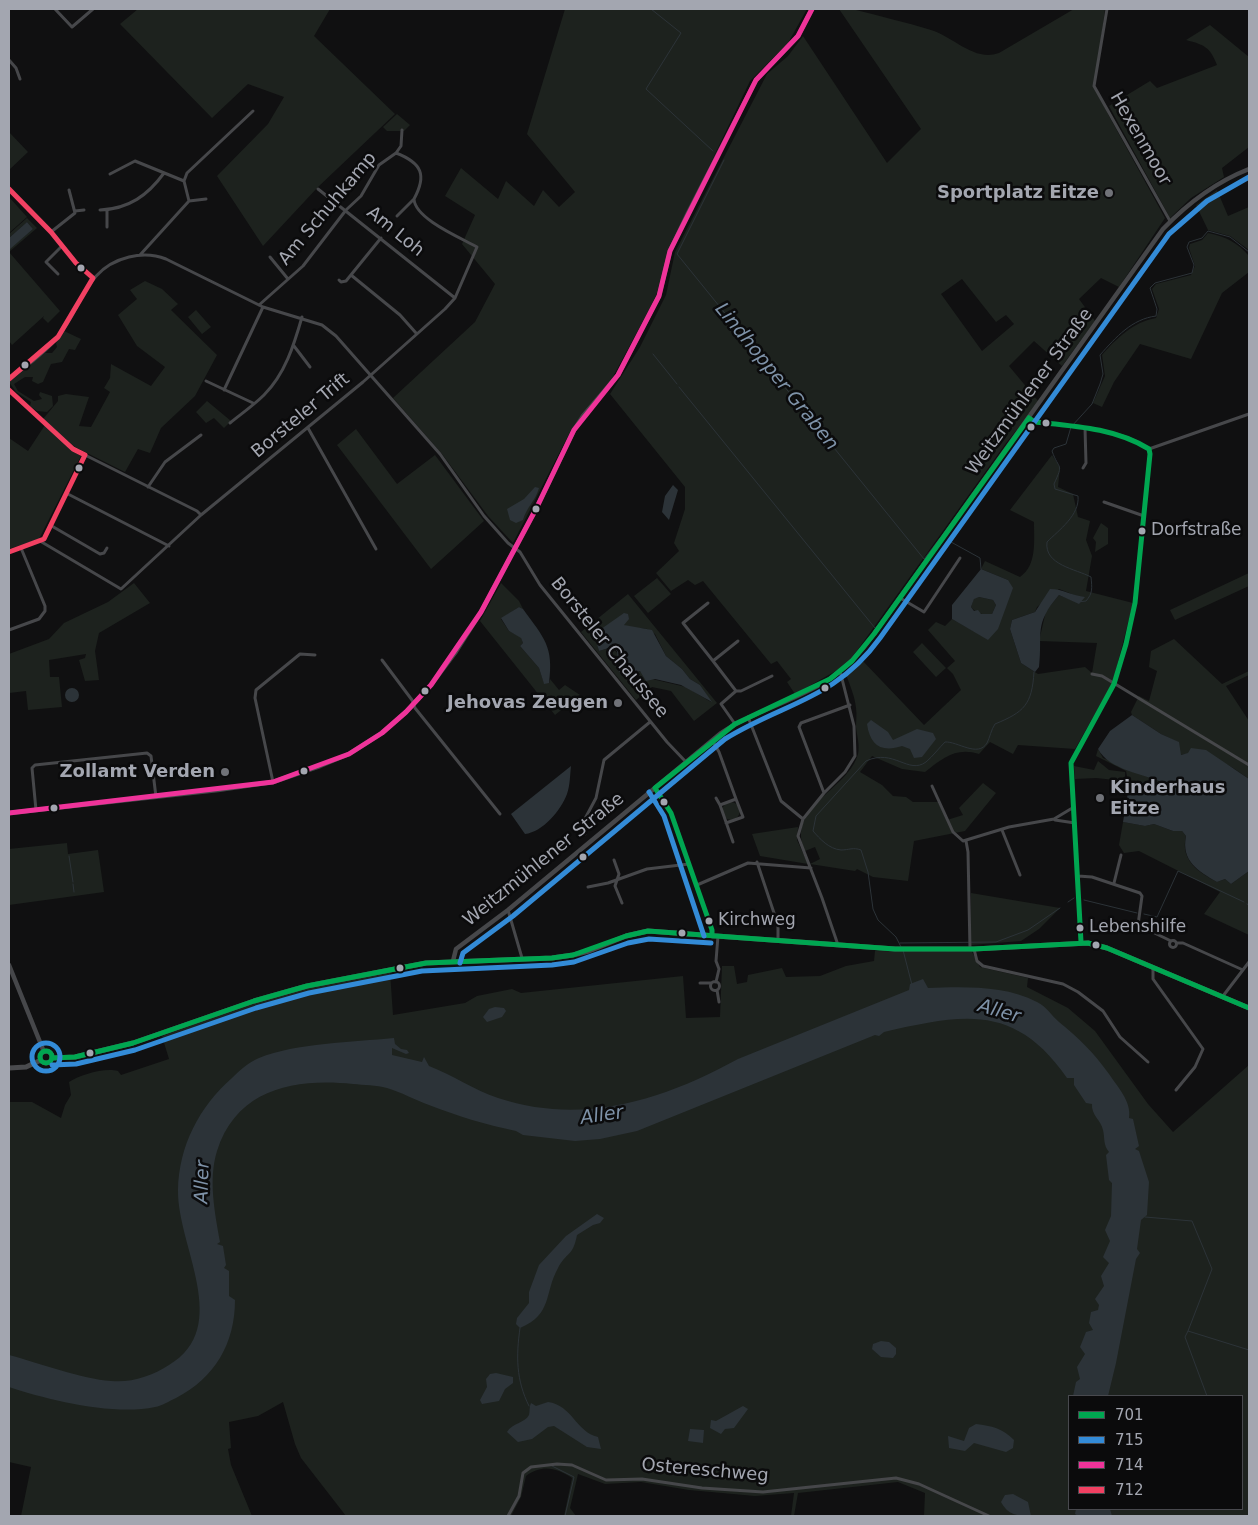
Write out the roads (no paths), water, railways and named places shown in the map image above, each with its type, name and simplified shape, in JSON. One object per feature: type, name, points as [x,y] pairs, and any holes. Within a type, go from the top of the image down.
[{"type":"main road","points":[[9,1068],[26,1067],[40,1060],[48,1063],[52,1058],[75,1057],[133,1043],[254,1001],[307,986],[421,964],[573,955],[642,932],[895,949],[971,948],[1081,942],[1107,948],[1249,1008]]},
{"type":"main road","points":[[40,1060],[40,1055],[44,1052],[50,1052],[52,1058]]},
{"type":"street","points":[[55,9],[72,27],[93,9]]},
{"type":"street","points":[[9,813],[273,782],[320,766],[365,745],[382,733],[414,704],[456,653],[481,612],[549,483],[574,430],[583,416],[612,385],[632,350],[659,296],[670,251],[756,80],[798,36],[812,9]]},
{"type":"street","name":"Hexenmoor","points":[[1107,9],[1094,86],[1170,221]]},
{"type":"street","points":[[9,60],[16,68],[20,79]]},
{"type":"street","points":[[189,201],[184,182],[192,167],[253,111]]},
{"type":"street","name":"Am Schuhkamp","points":[[261,306],[303,266],[346,210],[361,196],[379,165],[396,153],[401,146],[402,130]]},
{"type":"street","name":"Am Schuhkamp","points":[[396,153],[412,160],[420,171],[420,187],[414,199]]},
{"type":"street","points":[[110,174],[135,161],[184,182]]},
{"type":"street","name":"Weitzmühlener Straße","points":[[453,961],[456,949],[508,910],[712,740],[748,717],[817,686],[840,671],[858,654],[1170,221],[1192,202],[1216,186],[1249,169]]},
{"type":"street","points":[[100,210],[106,210],[140,198],[154,186],[164,173]]},
{"type":"street","points":[[9,189],[51,232],[76,263],[93,278]]},
{"type":"street","name":"Am Loh","points":[[318,189],[455,298]]},
{"type":"street","points":[[51,232],[72,218],[75,211],[69,190]]},
{"type":"street","points":[[9,379],[58,337],[93,278],[109,265],[140,255],[189,201],[206,199]]},
{"type":"street","points":[[397,216],[414,199]]},
{"type":"street","name":"Borsteler Trift","points":[[40,541],[121,589],[201,515],[370,376],[455,298],[477,247],[428,219],[417,210],[414,199]]},
{"type":"street","points":[[75,211],[84,210]]},
{"type":"street","points":[[106,210],[107,227]]},
{"type":"street","points":[[339,280],[341,282],[346,281],[381,238]]},
{"type":"street","points":[[58,274],[46,262],[62,246]]},
{"type":"street","name":"Borsteler Chaussee","points":[[140,255],[152,255],[170,260],[261,306],[322,325],[332,332],[440,454],[484,516],[528,562],[540,585],[650,722],[686,762]]},
{"type":"street","points":[[270,257],[288,279]]},
{"type":"street","points":[[350,275],[395,310],[416,333]]},
{"type":"street","points":[[224,390],[261,306]]},
{"type":"street","points":[[230,423],[254,404],[274,384],[294,346],[302,318]]},
{"type":"street","points":[[294,346],[310,367]]},
{"type":"street","points":[[206,381],[254,404]]},
{"type":"street","points":[[9,390],[73,449],[197,511],[201,515]]},
{"type":"street","points":[[1029,418],[1035,422],[1086,428],[1124,438],[1149,449],[1249,414]]},
{"type":"street","points":[[308,428],[376,549]]},
{"type":"street","points":[[1083,468],[1086,463],[1086,428]]},
{"type":"street","points":[[148,486],[165,462],[200,435]]},
{"type":"street","points":[[1081,942],[1071,763],[1114,684],[1135,603],[1149,449]]},
{"type":"street","points":[[9,552],[40,541],[50,526],[85,455]]},
{"type":"street","points":[[66,493],[169,546]]},
{"type":"street","points":[[1104,502],[1144,516]]},
{"type":"street","points":[[50,526],[100,554],[104,553],[107,548]]},
{"type":"street","points":[[9,630],[38,619],[45,611],[45,606],[21,548]]},
{"type":"street","points":[[900,598],[924,612],[960,558]]},
{"type":"street","points":[[708,602],[683,623],[736,691]]},
{"type":"street","points":[[713,661],[738,641]]},
{"type":"street","points":[[273,782],[255,698],[256,690],[300,654],[315,655]]},
{"type":"street","points":[[382,660],[500,814]]},
{"type":"street","points":[[838,945],[811,868],[798,840],[803,819],[824,793],[845,772],[855,756],[854,726],[840,671]]},
{"type":"street","points":[[1092,674],[1102,676],[1249,765]]},
{"type":"street","points":[[735,724],[721,704],[736,691],[742,691],[772,676]]},
{"type":"street","points":[[824,793],[799,727],[801,723],[850,705]]},
{"type":"street","points":[[748,717],[781,801],[803,819]]},
{"type":"street","points":[[585,834],[580,828],[596,798],[604,760],[650,722]]},
{"type":"street","points":[[712,740],[719,752],[743,817],[726,823]]},
{"type":"street","points":[[36,810],[32,768],[35,765],[87,758],[147,753],[151,756],[156,797]]},
{"type":"street","points":[[932,786],[953,832],[959,840],[966,841],[1002,830],[1054,820],[1075,823]]},
{"type":"street","points":[[655,788],[671,813],[715,936],[716,961],[719,969],[716,982],[719,987],[716,990],[719,1002]]},
{"type":"street","points":[[716,798],[734,842]]},
{"type":"street","points":[[720,805],[736,799]]},
{"type":"street","points":[[1054,820],[1074,807]]},
{"type":"street","points":[[1002,830],[1020,875]]},
{"type":"street","points":[[966,841],[968,852],[970,940],[971,948],[977,961],[983,966],[1063,984],[1078,992],[1104,1011],[1120,1037],[1148,1062]]},
{"type":"street","points":[[1114,883],[1121,855]]},
{"type":"street","points":[[614,860],[618,880],[615,886],[622,903]]},
{"type":"street","points":[[697,885],[740,865],[757,862],[811,868]]},
{"type":"street","points":[[757,862],[778,925],[778,940]]},
{"type":"street","points":[[588,887],[618,880],[647,869],[689,864]]},
{"type":"street","points":[[1078,876],[1092,876],[1114,883],[1142,896],[1138,923],[1140,928],[1170,942],[1175,940],[1177,943],[1183,943],[1243,970]]},
{"type":"street","points":[[508,910],[522,958]]},
{"type":"street","points":[[1223,996],[1249,962]]},
{"type":"street","points":[[9,965],[11,979],[44,1052]]},
{"type":"street","points":[[1153,968],[1153,979],[1203,1049],[1195,1067],[1176,1090]]},
{"type":"street","points":[[700,983],[716,982]]},
{"type":"street","points":[[711,983],[711,989],[716,990]]},
{"type":"street","name":"Ostereschweg","points":[[508,1516],[519,1496],[523,1473],[531,1468],[557,1464],[572,1465],[606,1480],[642,1479],[695,1487],[763,1492],[896,1478],[919,1484],[989,1516]]},
{"type":"water","points":[[27,222],[33,229],[10,249],[9,238]]},
{"type":"water","points":[[673,485],[678,490],[669,520],[662,512],[665,496]]},
{"type":"water","points":[[535,487],[539,488],[538,492],[523,520],[516,523],[510,520],[507,509],[524,499]]},
{"type":"water","points":[[981,569],[1008,580],[1013,588],[998,629],[988,640],[952,619],[952,605]],"holes":[[[979,597],[993,600],[996,605],[992,614],[981,614],[978,610],[974,611],[971,607],[974,599]]]},
{"type":"water","points":[[1050,589],[1085,597],[1079,604],[1059,595],[1045,614],[1041,630],[1039,667],[1035,672],[1021,663],[1010,629],[1012,620],[1035,612]]},
{"type":"water","points":[[519,607],[523,609],[546,643],[550,660],[549,683],[544,684],[539,668],[520,646],[523,643],[521,638],[509,631],[501,618]]},
{"type":"water","points":[[624,613],[628,614],[629,619],[624,625],[652,630],[666,656],[682,669],[690,679],[700,685],[712,702],[681,685],[655,679],[646,681],[640,671],[629,675],[619,672],[617,651],[612,647],[599,651],[594,634]]},
{"type":"water","points":[[69,688],[75,688],[79,695],[75,702],[69,702],[65,698],[65,692]]},
{"type":"water","points":[[1132,715],[1161,734],[1179,742],[1181,755],[1188,753],[1191,748],[1206,750],[1249,779],[1249,871],[1231,884],[1225,879],[1217,882],[1203,874],[1192,864],[1186,852],[1186,836],[1182,831],[1173,831],[1154,824],[1145,826],[1123,822],[1129,786],[1133,781],[1148,783],[1166,790],[1164,783],[1118,767],[1103,756],[1098,749],[1110,731]]},
{"type":"water","points":[[871,720],[888,732],[893,740],[917,729],[933,733],[936,739],[922,757],[914,758],[910,749],[902,746],[882,748],[878,746],[871,737],[867,724]]},
{"type":"water","points":[[571,766],[568,791],[556,813],[545,825],[525,834],[511,814]]},
{"type":"water","name":"Aller","points":[[923,979],[928,988],[983,988],[1011,992],[1040,1004],[1092,1053],[1120,1089],[1126,1100],[1129,1118],[1133,1119],[1139,1146],[1135,1149],[1139,1151],[1149,1182],[1147,1215],[1141,1220],[1137,1249],[1140,1253],[1136,1259],[1108,1395],[1073,1395],[1076,1382],[1080,1379],[1077,1367],[1085,1354],[1080,1347],[1086,1332],[1093,1330],[1089,1323],[1091,1312],[1098,1310],[1099,1305],[1095,1299],[1104,1286],[1101,1276],[1109,1263],[1103,1257],[1110,1241],[1105,1230],[1111,1216],[1112,1183],[1109,1180],[1106,1155],[1109,1152],[1105,1144],[1102,1126],[1093,1111],[1092,1104],[1086,1103],[1074,1085],[1074,1078],[1067,1078],[1047,1054],[1028,1037],[1007,1026],[986,1020],[963,1019],[939,1021],[884,1032],[879,1036],[875,1035],[637,1131],[600,1139],[575,1141],[523,1135],[516,1131],[450,1113],[379,1086],[311,1083],[290,1086],[271,1092],[254,1101],[239,1113],[226,1130],[214,1162],[213,1196],[220,1242],[217,1244],[223,1246],[226,1265],[224,1268],[229,1271],[229,1296],[235,1300],[234,1316],[227,1345],[212,1370],[190,1390],[163,1405],[139,1409],[120,1410],[81,1405],[42,1397],[9,1387],[9,1355],[87,1377],[119,1381],[134,1380],[156,1372],[169,1365],[188,1349],[197,1330],[200,1308],[192,1260],[180,1212],[178,1190],[182,1158],[193,1128],[220,1089],[248,1064],[259,1058],[307,1046],[394,1038],[395,1044],[409,1053],[406,1054],[392,1048],[392,1055],[422,1062],[424,1057],[429,1066],[498,1098],[530,1106],[592,1109],[652,1097],[681,1086],[710,1074],[738,1059],[909,990],[910,984]]},
{"type":"water","points":[[495,1007],[504,1008],[506,1011],[502,1017],[487,1022],[483,1017],[489,1009]]},
{"type":"water","points":[[597,1214],[604,1218],[600,1223],[577,1235],[571,1251],[561,1263],[554,1277],[543,1309],[531,1322],[520,1328],[516,1324],[517,1318],[529,1303],[529,1292],[539,1265],[566,1236]]},
{"type":"water","points":[[881,1341],[889,1342],[896,1348],[896,1354],[893,1358],[881,1357],[872,1349],[873,1344]]},
{"type":"water","points":[[496,1373],[513,1377],[513,1383],[505,1389],[499,1401],[482,1404],[480,1400],[487,1387],[486,1379],[490,1374]]},
{"type":"water","points":[[548,1402],[563,1408],[584,1430],[598,1437],[601,1449],[587,1447],[554,1426],[548,1427],[532,1439],[518,1442],[507,1432],[527,1418],[531,1403],[536,1406]]},
{"type":"water","points":[[743,1406],[748,1409],[734,1428],[725,1429],[721,1434],[710,1428],[711,1420],[716,1421]]},
{"type":"water","points":[[976,1424],[1001,1430],[1014,1440],[1013,1448],[1006,1452],[974,1443],[965,1451],[949,1448],[948,1436],[964,1441],[969,1428]]},
{"type":"water","points":[[690,1429],[704,1430],[703,1443],[688,1441]]},
{"type":"water","points":[[1013,1494],[1028,1502],[1031,1516],[1013,1514],[1007,1510],[1001,1502],[1005,1495]]},
{"type":"water","points":[[1076,1510],[1110,1510],[1112,1516],[1078,1516],[1075,1514]]},
{"type":"waterway","name":"Lindhopper Graben","points":[[651,9],[681,33],[646,89],[713,151]]},
{"type":"waterway","name":"Lindhopper Graben","points":[[724,160],[677,254],[924,559],[940,538]]},
{"type":"waterway","points":[[1078,602],[1086,601],[1090,595],[1092,587],[1091,577],[1062,565],[1050,556],[1047,550],[1047,542],[1068,522],[1078,503],[1078,496],[1055,489],[1054,484],[1060,469],[1052,451],[1054,448],[1066,444],[1071,427],[1092,404],[1103,374],[1100,355],[1118,336],[1132,325],[1156,316],[1157,309],[1150,288],[1155,283],[1192,273],[1194,265],[1187,247],[1189,242],[1202,238],[1208,231],[1230,237],[1249,252]]},
{"type":"waterway","points":[[653,354],[677,384]]},
{"type":"waterway","points":[[679,387],[875,628]]},
{"type":"waterway","name":"Lindhopper Graben","points":[[951,542],[980,558],[981,569]]},
{"type":"waterway","points":[[901,947],[896,937],[878,920],[873,909],[868,872],[861,850],[841,850],[825,843],[813,831],[816,816],[866,761],[885,757],[913,766],[926,762],[945,742],[973,749],[983,747],[987,743],[995,724],[1020,711],[1025,706],[1031,692],[1034,672]]},
{"type":"waterway","points":[[69,856],[73,882]]},
{"type":"waterway","points":[[1144,914],[1157,917],[1178,871],[1244,902]]},
{"type":"waterway","points":[[73,884],[74,892]]},
{"type":"waterway","points":[[1068,902],[1074,898]]},
{"type":"waterway","points":[[1084,900],[1137,913]]},
{"type":"waterway","points":[[900,943],[996,942],[1028,930],[1060,908]]},
{"type":"waterway","points":[[903,950],[912,985]]},
{"type":"waterway","points":[[1145,1217],[1192,1221],[1212,1269],[1188,1331]]},
{"type":"waterway","points":[[520,1328],[518,1348],[519,1377],[529,1406]]},
{"type":"waterway","points":[[1207,1395],[1185,1337],[1188,1331],[1249,1350]]},
{"type":"waterway","points":[[552,1466],[574,1477],[565,1516]]},
{"type":"place","name":"Sportplatz Eitze","points":[[1109,193]]},
{"type":"place","name":"Dorfstraße","points":[[1142,531]]},
{"type":"place","name":"Jehovas Zeugen","points":[[618,703]]},
{"type":"place","name":"Zollamt Verden","points":[[225,772]]},
{"type":"place","name":"Kinderhaus Eitze","points":[[1100,798]]},
{"type":"place","name":"Kirchweg","points":[[709,921]]},
{"type":"place","name":"Lebenshilfe","points":[[1080,928]]}]
